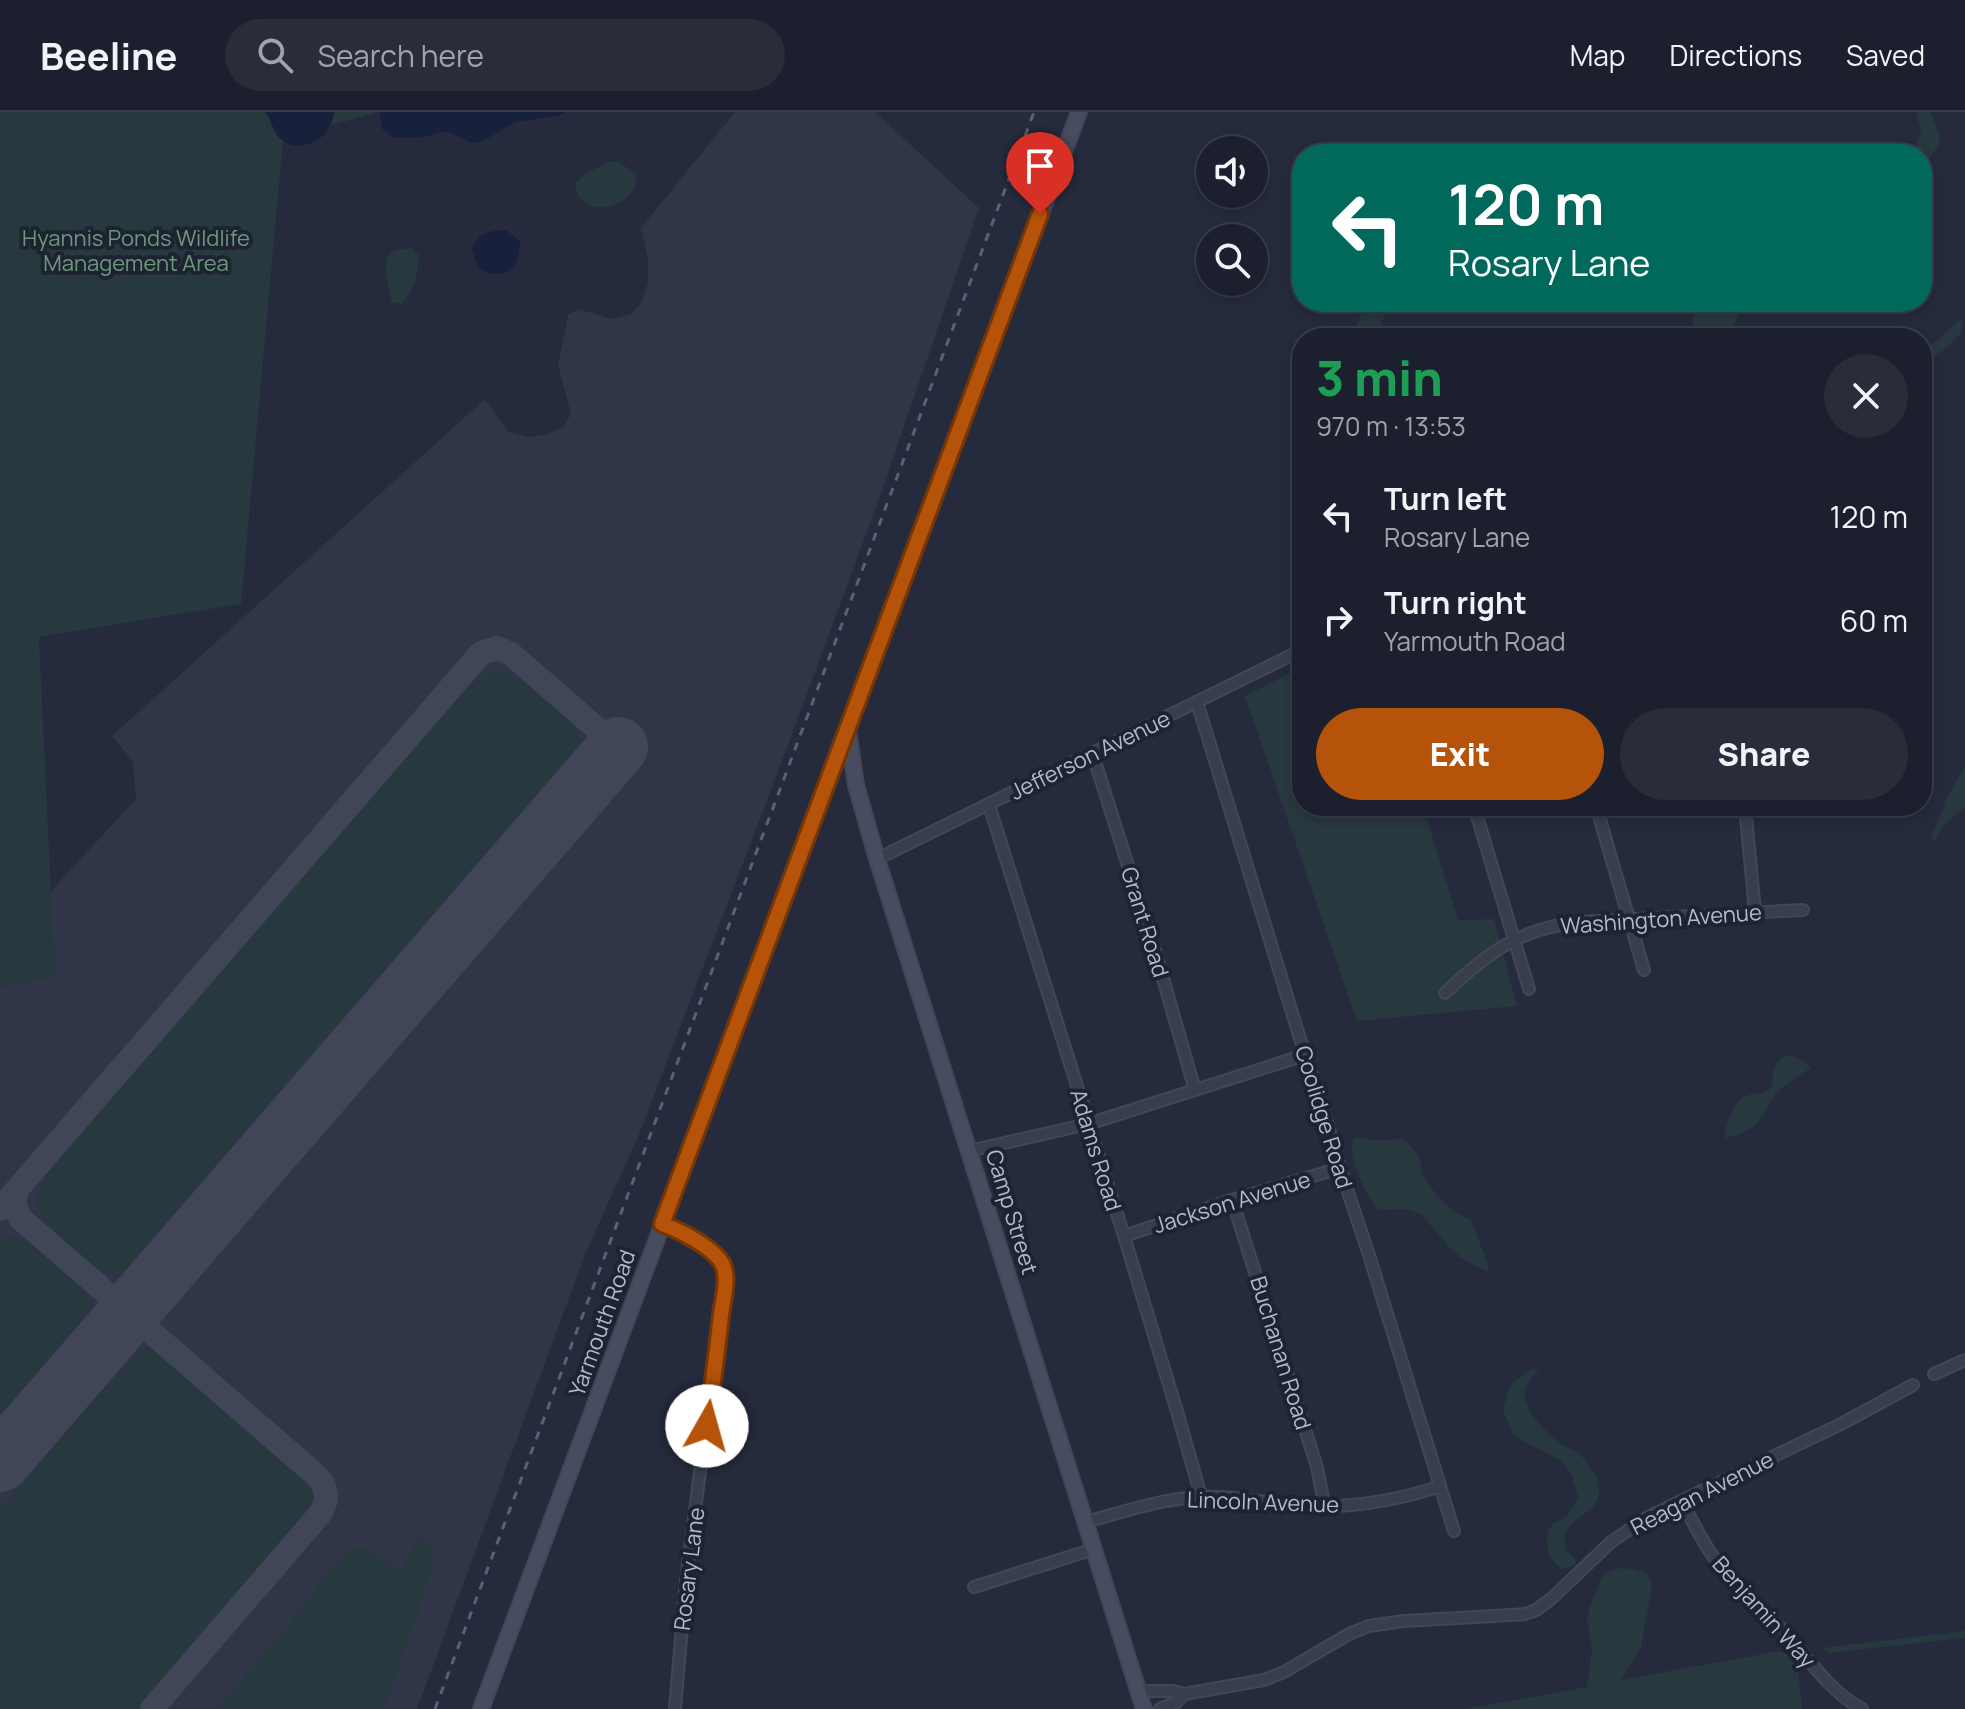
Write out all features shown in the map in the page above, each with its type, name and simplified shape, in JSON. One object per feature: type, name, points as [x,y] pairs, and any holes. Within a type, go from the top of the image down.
[{"type":"main road","name":"Yarmouth Road","points":[[481,1709],[1079,112]]},
{"type":"main road","name":"Camp Street","points":[[847,727],[856,785],[877,859],[1144,1709]]},
{"type":"main road","points":[[830,776],[856,785]]},
{"type":"street","name":"Jefferson Avenue","points":[[877,859],[1292,655]]},
{"type":"street","name":"Coolidge Road","points":[[1197,702],[1454,1531]]},
{"type":"street","name":"Grant Road","points":[[1093,755],[1195,1090]]},
{"type":"street","name":"Adams Road","points":[[989,805],[1124,1236],[1201,1496]]},
{"type":"street","points":[[1477,816],[1529,989]]},
{"type":"street","points":[[1599,816],[1644,970]]},
{"type":"street","points":[[1746,816],[1755,911]]},
{"type":"street","name":"Washington Avenue","points":[[1445,993],[1473,966],[1515,939],[1544,928],[1569,923],[1803,910]]},
{"type":"street","points":[[969,1151],[1088,1124],[1305,1055]]},
{"type":"street","name":"Jackson Avenue","points":[[1124,1236],[1340,1168]]},
{"type":"street","name":"Buchanan Road","points":[[1232,1200],[1317,1467],[1325,1508]]},
{"type":"street","name":"Rosary Lane","points":[[662,1224],[683,1233],[711,1252],[724,1268],[725,1279],[686,1580],[675,1709]]},
{"type":"street","points":[[1934,1374],[1965,1360]]},
{"type":"street","name":"Reagan Avenue","points":[[1139,1691],[1184,1694],[1264,1680],[1369,1626],[1525,1614],[1536,1610],[1611,1542],[1648,1517],[1843,1423],[1913,1385]]},
{"type":"street","name":"Lincoln Avenue","points":[[1086,1522],[1169,1500],[1201,1496],[1325,1508],[1440,1486]]},
{"type":"street","name":"Benjamin Way","points":[[1682,1502],[1714,1558],[1737,1586],[1787,1635],[1833,1688],[1848,1702],[1862,1709]]},
{"type":"street","points":[[974,1587],[1094,1549]]},
{"type":"street","name":"Reagan Avenue","points":[[1160,1709],[1177,1702],[1184,1694]]},
{"type":"shaded area","points":[[265,112],[335,112],[323,136],[296,146],[282,141]]},
{"type":"shaded area","points":[[380,112],[565,112],[558,116],[515,122],[485,140],[472,143],[451,133],[440,132],[425,137],[394,138],[382,129]]},
{"type":"shaded area","points":[[735,112],[875,112],[979,208],[878,502],[779,769],[638,1137],[586,1252],[417,1709],[0,1709],[0,946],[136,799],[133,762],[112,736],[485,399],[508,432],[529,437],[548,434],[563,427],[571,414],[558,365],[568,315],[578,309],[612,319],[631,314],[642,302],[648,283],[648,260],[641,228]]},
{"type":"shaded area","points":[[506,230],[520,241],[516,264],[504,273],[494,274],[481,269],[472,248],[486,234]]},
{"type":"green space","name":"Hyannis Ponds Wildlife Management Area","points":[[0,112],[378,112],[283,139],[241,604],[39,637],[55,977],[0,988]]},
{"type":"green space","points":[[1916,112],[1931,112],[1939,136],[1932,154],[1932,144],[1917,144],[1921,131]]},
{"type":"green space","points":[[611,161],[621,163],[637,176],[626,199],[604,207],[583,201],[577,193],[576,182]]},
{"type":"green space","points":[[411,248],[419,256],[415,282],[402,304],[392,302],[386,276],[388,256],[394,251]]},
{"type":"green space","points":[[1362,312],[1386,312],[1382,328],[1355,328]]},
{"type":"green space","points":[[1693,312],[1739,312],[1733,328],[1693,328]]},
{"type":"green space","points":[[1963,320],[1959,334],[1932,358],[1932,344]]},
{"type":"green space","points":[[495,667],[527,683],[570,721],[582,741],[117,1278],[91,1263],[61,1237],[34,1203],[48,1174],[78,1134],[436,721],[467,688]]},
{"type":"green space","points":[[1292,672],[1292,816],[1426,816],[1458,920],[1494,919],[1517,1006],[1357,1021],[1245,696]]},
{"type":"green space","points":[[1965,766],[1965,807],[1943,826],[1935,840],[1931,838],[1945,801]]},
{"type":"green space","points":[[1787,1056],[1797,1057],[1811,1067],[1780,1090],[1755,1124],[1725,1138],[1736,1104],[1747,1096],[1770,1090],[1775,1065]]},
{"type":"green space","points":[[1354,1137],[1403,1139],[1412,1147],[1419,1157],[1422,1175],[1433,1191],[1450,1208],[1471,1220],[1489,1267],[1487,1272],[1460,1257],[1421,1214],[1405,1209],[1379,1210],[1358,1175],[1352,1153]]},
{"type":"green space","points":[[7,1234],[32,1246],[56,1264],[94,1306],[0,1414],[0,1239]]},
{"type":"green space","points":[[142,1349],[158,1351],[312,1481],[317,1491],[315,1503],[308,1516],[141,1709],[0,1709],[0,1510]]},
{"type":"green space","points":[[1531,1369],[1539,1369],[1525,1390],[1530,1411],[1557,1441],[1582,1456],[1597,1478],[1599,1492],[1596,1502],[1568,1528],[1565,1538],[1566,1551],[1575,1558],[1576,1565],[1561,1569],[1548,1554],[1547,1531],[1566,1517],[1578,1498],[1572,1478],[1561,1461],[1514,1436],[1503,1411],[1513,1383]]},
{"type":"green space","points":[[423,1537],[432,1545],[433,1560],[420,1607],[383,1709],[217,1709],[352,1548],[361,1546],[395,1567],[402,1568],[419,1538]]},
{"type":"green space","points":[[1620,1568],[1647,1573],[1652,1586],[1641,1648],[1621,1680],[1792,1651],[1797,1658],[1802,1709],[1466,1709],[1587,1687],[1592,1648],[1587,1620],[1590,1607],[1600,1580],[1606,1573]]},
{"type":"green space","points":[[1965,1631],[1965,1638],[1828,1653],[1822,1648]]},
{"type":"taxiway","points":[[0,1209],[481,653],[497,648],[511,654],[618,747]]},
{"type":"taxiway","points":[[17,1190],[14,1206],[21,1219],[111,1297],[130,1300],[147,1292]]},
{"type":"taxiway","points":[[147,1292],[143,1312],[151,1332],[317,1476],[326,1495],[319,1515],[152,1709]]},
{"type":"taxiway","points":[[112,1332],[132,1328],[151,1332]]},
{"type":"runway","points":[[0,1462],[618,747]]},
{"type":"railway","points":[[435,1709],[1034,112]]},
{"type":"route","points":[[707,1426],[724,1295],[724,1268],[711,1252],[683,1233],[662,1224],[1040,214]]}]
